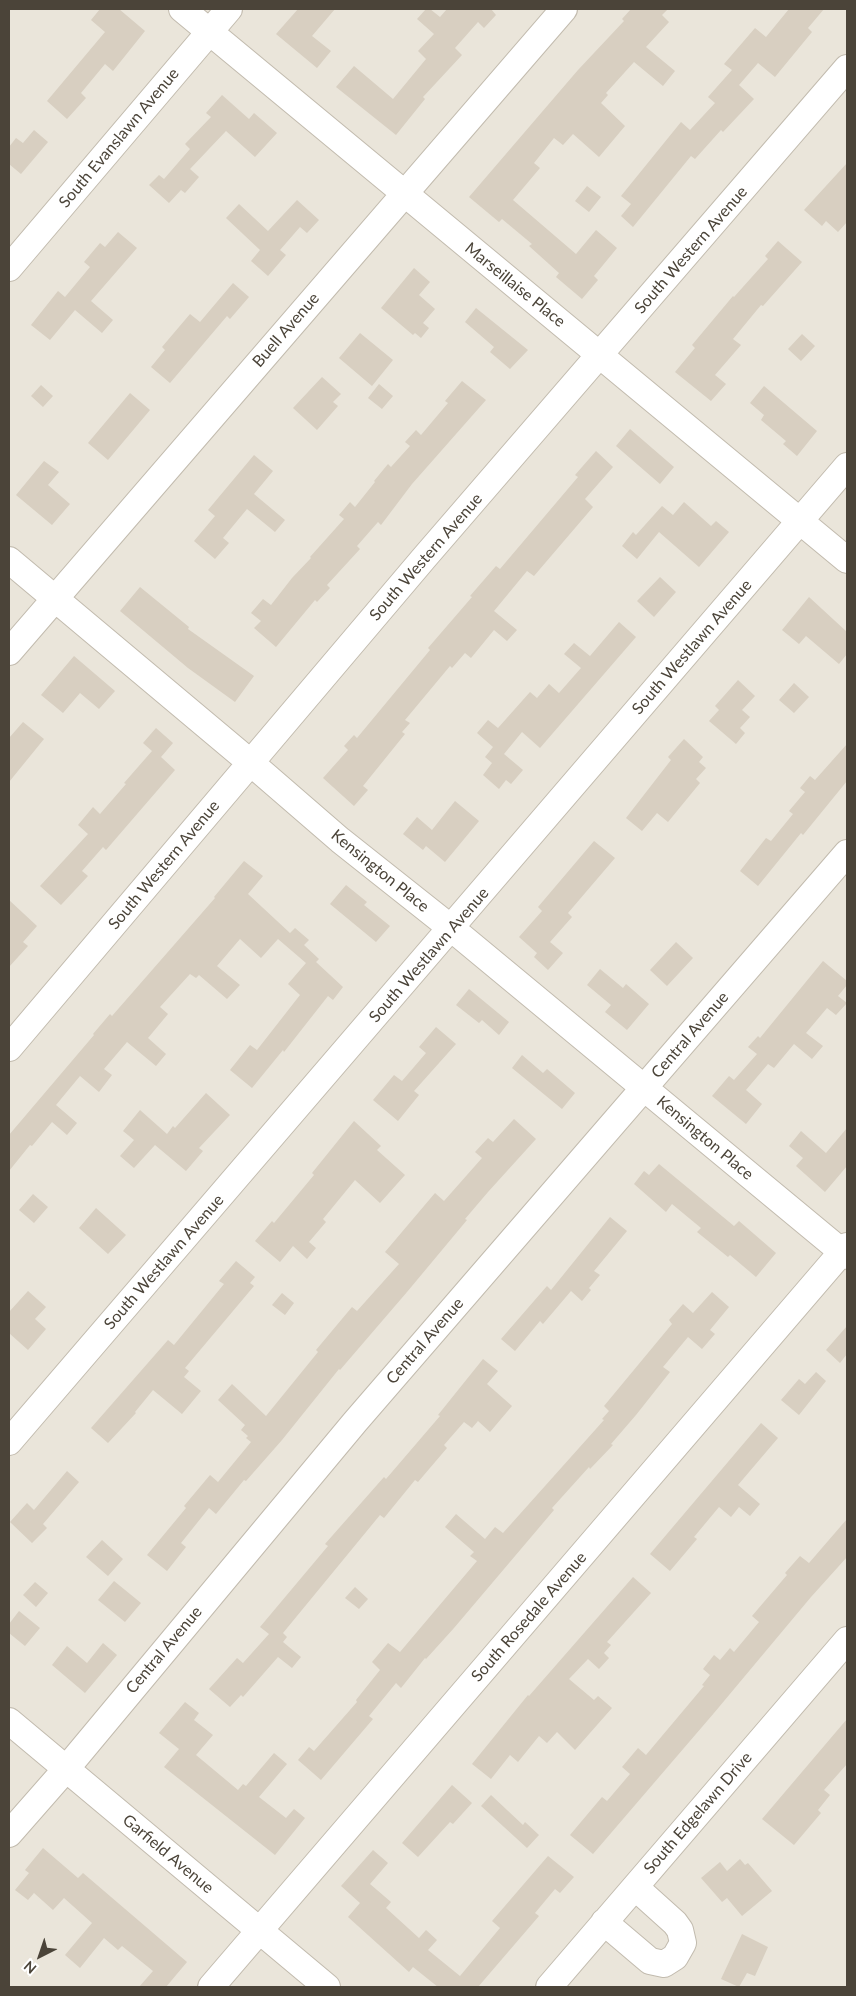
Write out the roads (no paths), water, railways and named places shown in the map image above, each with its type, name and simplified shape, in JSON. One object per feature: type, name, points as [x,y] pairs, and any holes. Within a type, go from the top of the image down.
[{"type":"street","name":"Marseillaise Place","points":[[182,9],[847,560]]},
{"type":"street","name":"South Evanslawn Avenue","points":[[9,268],[229,9]]},
{"type":"street","name":"Buell Avenue","points":[[9,652],[564,9]]},
{"type":"street","name":"South Western Avenue","points":[[9,1048],[418,566],[847,68]]},
{"type":"street","name":"South Westlawn Avenue","points":[[9,1442],[847,466]]},
{"type":"street","name":"Kensington Place","points":[[9,560],[340,840],[451,928],[644,1089],[846,1251]]},
{"type":"street","name":"Central Avenue","points":[[9,1834],[66,1769],[355,1422],[847,852]]},
{"type":"street","name":"South Rosedale Avenue","points":[[211,1987],[846,1251]]},
{"type":"street","name":"South Edgelawn Drive","points":[[548,1987],[847,1640]]},
{"type":"street","name":"Garfield Avenue","points":[[9,1721],[327,1987]]},
{"type":"street","points":[[604,1922],[650,1961],[664,1964],[675,1957],[683,1943],[680,1930],[675,1923],[635,1886]]}]
